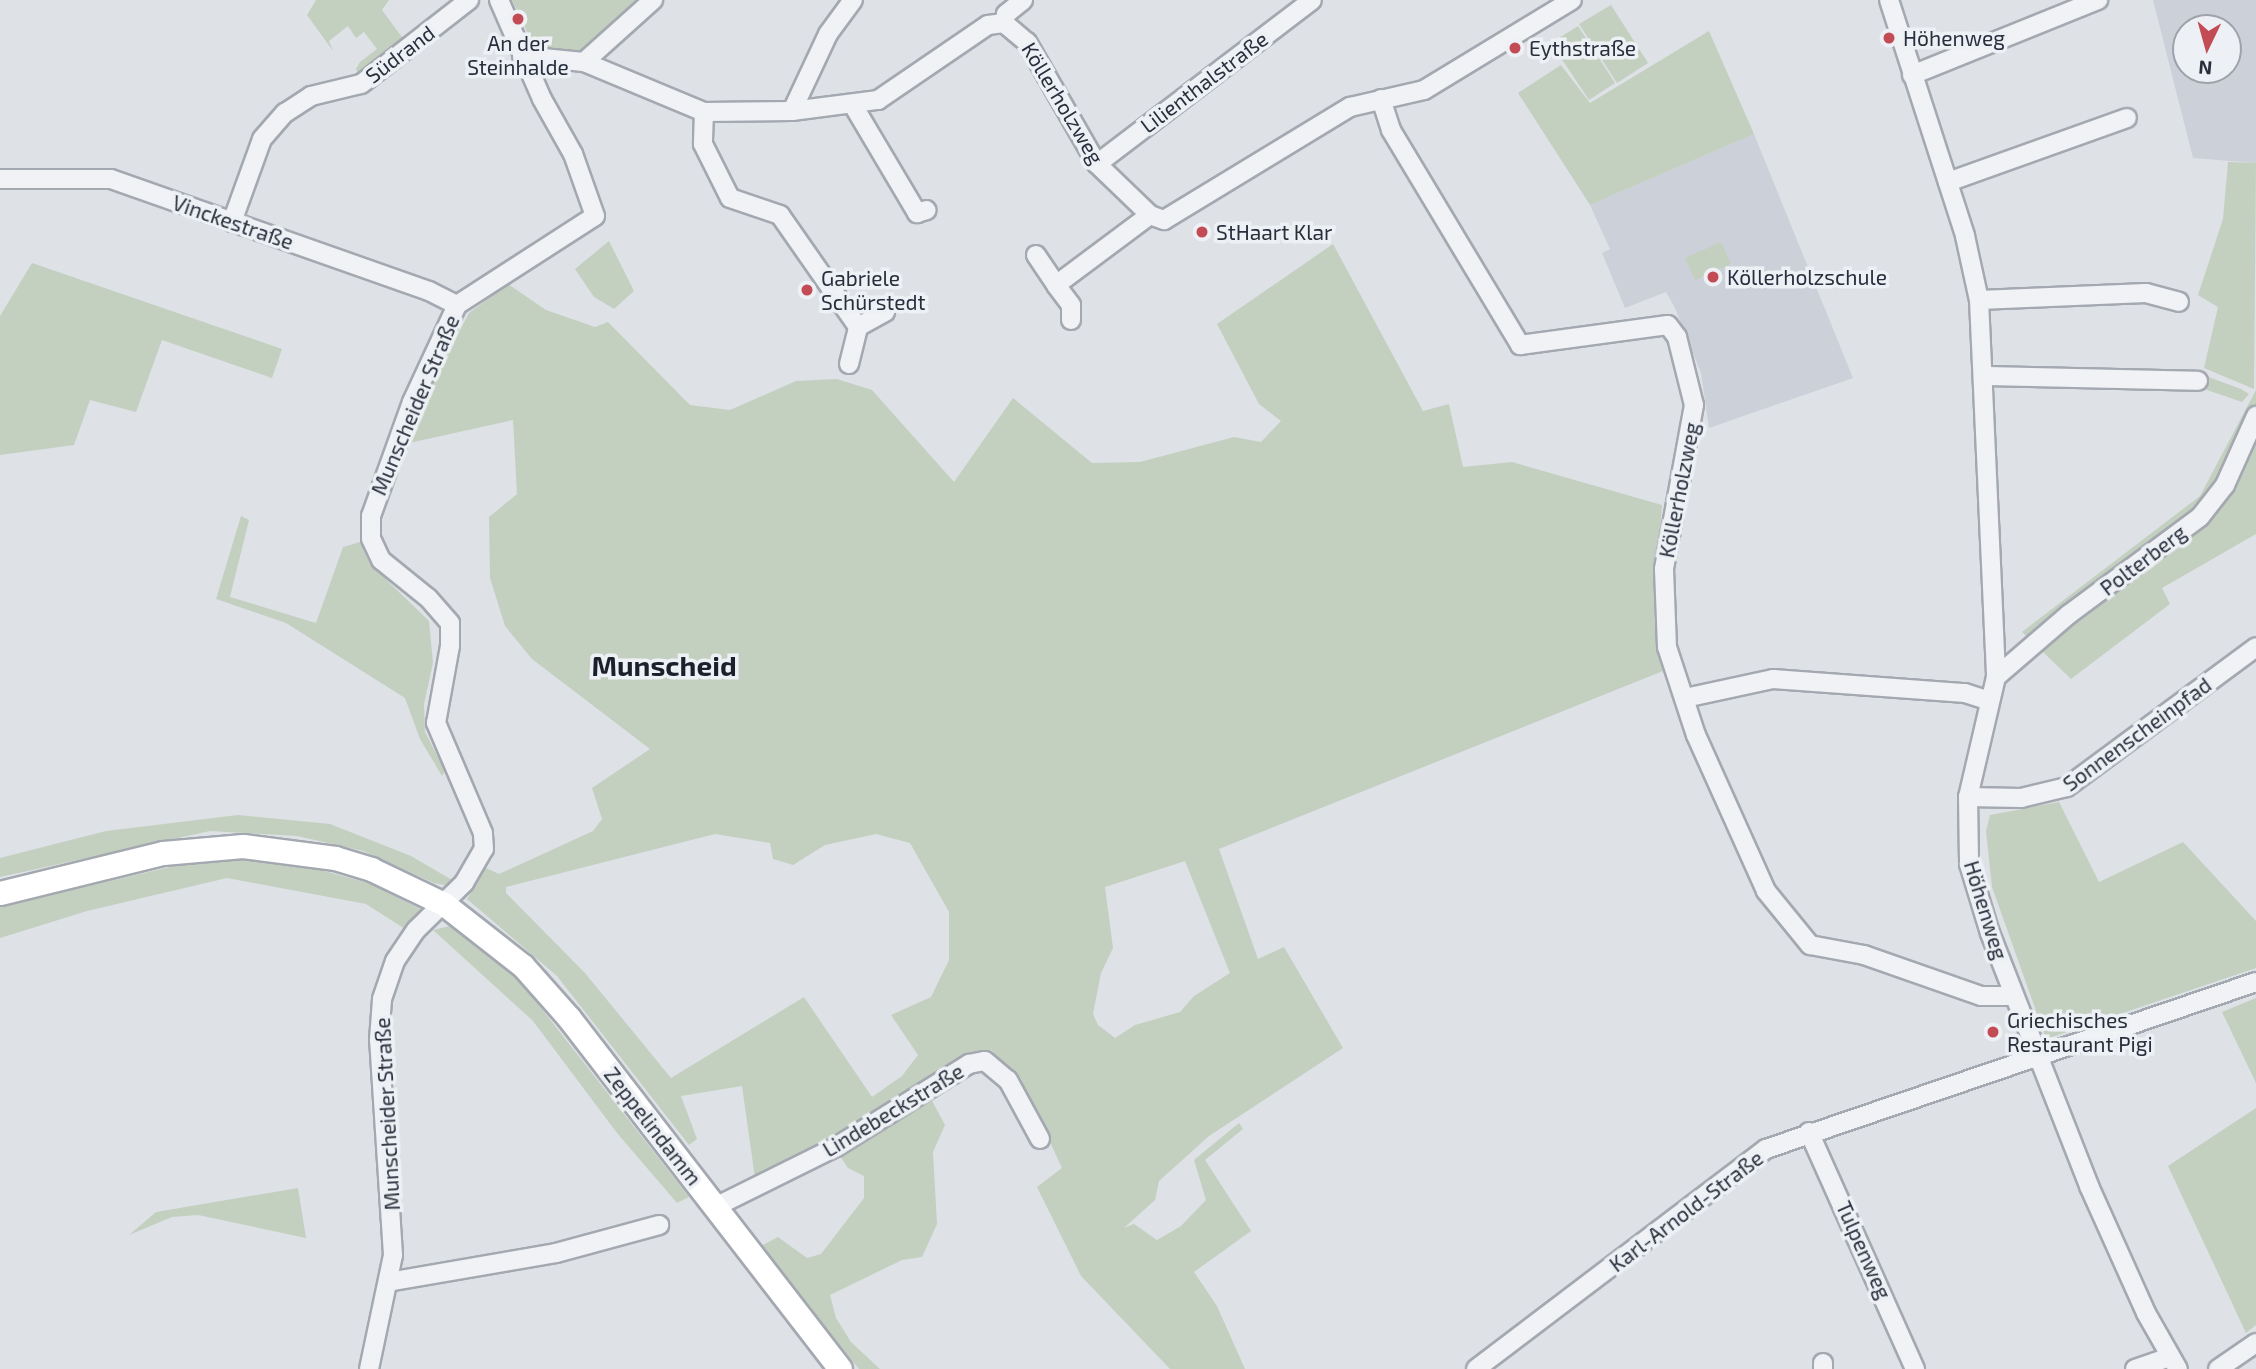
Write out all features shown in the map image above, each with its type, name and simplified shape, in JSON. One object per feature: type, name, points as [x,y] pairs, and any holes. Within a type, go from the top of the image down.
[{"type":"main road","name":"Zeppelindamm","points":[[0,892],[163,853],[257,846],[299,849],[371,869],[444,904],[523,966],[547,992],[840,1369]]},
{"type":"street","name":"Südrand","points":[[232,222],[262,139],[285,113],[311,96],[361,84],[469,0]]},
{"type":"street","name":"Munscheider Straße","points":[[369,1369],[393,1255],[379,1040],[382,999],[395,961],[416,930],[464,883],[484,849],[483,833],[436,723],[450,646],[450,623],[428,598],[381,560],[370,529],[386,466],[457,305],[595,216],[573,154],[522,56],[499,0]]},
{"type":"street","points":[[584,62],[653,0]]},
{"type":"street","points":[[792,111],[822,44],[853,0]]},
{"type":"street","points":[[522,56],[584,62],[704,112],[792,111],[853,105],[885,97],[988,25],[1004,23],[1006,14],[1023,0]]},
{"type":"street","name":"Lilienthalstraße","points":[[1097,164],[1312,0]]},
{"type":"street","points":[[1056,285],[1150,215],[1173,218],[1350,107],[1424,90],[1572,0]]},
{"type":"street","name":"Höhenweg","points":[[1889,0],[1948,182],[1979,300],[1985,376],[1996,677],[1968,797],[1969,864],[2014,996],[2095,1200],[2173,1363]]},
{"type":"street","points":[[1912,75],[2098,0]]},
{"type":"street","name":"Köllerholzweg","points":[[1004,23],[1027,42],[1097,164],[1150,215]]},
{"type":"street","name":"Köllerholzweg","points":[[1381,99],[1391,130],[1520,345],[1668,325],[1677,337],[1690,377],[1694,409],[1667,545],[1662,593],[1667,647],[1696,735],[1766,891],[1804,942],[1864,955],[1980,996],[2014,996]]},
{"type":"street","points":[[853,105],[917,213],[927,210]]},
{"type":"street","points":[[704,112],[703,144],[724,190],[740,204],[780,215],[858,327]]},
{"type":"street","points":[[1948,182],[2127,118]]},
{"type":"street","name":"Vinckestraße","points":[[0,179],[110,180],[429,291],[457,305]]},
{"type":"street","points":[[1036,255],[1071,305],[1071,320]]},
{"type":"street","points":[[1979,300],[2146,293],[2179,302]]},
{"type":"street","points":[[849,364],[858,327],[885,312]]},
{"type":"street","points":[[1985,376],[2198,381]]},
{"type":"street","name":"Polterberg","points":[[1996,677],[2068,615],[2200,517],[2225,485],[2256,416]]},
{"type":"street","name":"Sonnenscheinpfad","points":[[1968,797],[2021,798],[2058,792],[2073,784],[2256,646]]},
{"type":"street","points":[[1685,698],[1773,679],[1965,693],[1990,701]]},
{"type":"street","name":"Karl-Arnold-Straße","points":[[1476,1369],[1766,1149],[1809,1132],[2256,982]]},
{"type":"street","name":"Lindebeckstraße","points":[[715,1207],[836,1147],[969,1064],[985,1061],[1008,1080],[1040,1139]]},
{"type":"street","name":"Tulpenweg","points":[[1809,1132],[1915,1369]]},
{"type":"street","points":[[388,1282],[556,1253],[660,1225]]},
{"type":"street","points":[[2218,1369],[2256,1343]]},
{"type":"street","points":[[2135,1369],[2173,1363]]},
{"type":"shaded area","points":[[2153,0],[2256,0],[2256,163],[2193,158],[2174,84],[2242,84],[2242,14],[2172,14],[2172,75]]},
{"type":"shaded area","name":"Köllerholzschule","points":[[1754,134],[1853,378],[1709,428],[1701,373],[1675,308],[1666,292],[1625,308],[1602,253],[1610,249],[1590,205]]},
{"type":"green space","points":[[316,0],[389,0],[382,10],[407,44],[359,75],[356,69],[360,62],[377,49],[364,32],[356,38],[348,26],[329,41],[333,51],[307,15]]},
{"type":"green space","points":[[512,0],[636,0],[584,56],[533,44]]},
{"type":"green space","points":[[1611,5],[1648,63],[1617,83],[1579,24]]},
{"type":"green space","points":[[1578,26],[1615,83],[1589,100],[1551,43]]},
{"type":"green space","points":[[1709,31],[1754,134],[1590,205],[1518,93],[1561,65],[1590,103]]},
{"type":"green space","points":[[2228,162],[2256,163],[2254,389],[2204,368],[2218,307],[2198,295],[2223,219]]},
{"type":"green space","points":[[609,241],[634,291],[614,309],[594,297],[575,269]]},
{"type":"green space","points":[[1721,242],[1731,264],[1695,280],[1685,258]]},
{"type":"green space","points":[[1333,244],[1423,411],[1449,404],[1463,467],[1512,462],[1662,505],[1654,617],[1663,671],[1219,849],[1258,959],[1284,947],[1343,1048],[1209,1136],[1159,1181],[1155,1200],[1124,1228],[1134,1224],[1157,1240],[1181,1226],[1206,1200],[1194,1160],[1239,1123],[1243,1129],[1205,1160],[1251,1231],[1194,1272],[1217,1306],[1245,1369],[1170,1369],[1081,1276],[1037,1187],[1062,1168],[1021,1079],[991,1050],[935,1080],[930,1097],[945,1125],[933,1152],[937,1224],[922,1257],[902,1260],[830,1295],[836,1318],[851,1342],[880,1369],[859,1369],[761,1246],[778,1237],[807,1258],[821,1254],[864,1198],[864,1176],[848,1168],[838,1153],[755,1178],[742,1086],[681,1096],[697,1139],[689,1145],[557,976],[467,899],[486,868],[499,874],[593,831],[602,819],[592,788],[650,749],[532,659],[505,626],[490,578],[489,517],[517,494],[513,420],[400,445],[469,313],[508,284],[546,310],[595,327],[608,322],[690,405],[730,410],[796,381],[837,379],[872,390],[954,482],[1013,398],[1092,463],[1140,462],[1234,437],[1261,442],[1281,421],[1259,404],[1217,324]],"holes":[[[715,834],[770,843],[773,859],[793,865],[825,845],[876,834],[910,843],[949,912],[949,960],[931,997],[891,1015],[918,1055],[902,1076],[872,1097],[804,997],[671,1078],[585,973],[506,893],[506,887]],[[1185,861],[1230,973],[1194,996],[1180,1012],[1135,1025],[1115,1038],[1098,1025],[1093,1014],[1101,973],[1113,948],[1105,887]]]},
{"type":"green space","points":[[32,263],[282,349],[272,378],[162,340],[136,412],[90,400],[74,445],[0,455],[0,316]]},
{"type":"green space","points":[[2203,375],[2249,394],[2242,402],[2207,390]]},
{"type":"green space","points":[[2256,390],[2256,534],[2162,588],[2170,604],[2071,679],[2022,632],[2200,496]]},
{"type":"green space","points":[[241,516],[249,520],[230,597],[316,623],[343,547],[360,542],[370,564],[429,621],[433,663],[424,704],[425,732],[445,771],[442,776],[420,739],[405,698],[286,623],[216,599]]},
{"type":"green space","points":[[2059,802],[2099,882],[2183,842],[2256,921],[2256,968],[2046,1039],[1992,887],[1986,831],[1990,815]]},
{"type":"green space","points":[[238,815],[330,824],[411,856],[454,881],[449,886],[434,883],[363,851],[297,836],[210,831],[0,877],[0,858],[106,831]]},
{"type":"green space","points":[[204,859],[274,859],[303,865],[371,884],[424,911],[405,929],[366,904],[227,878],[87,911],[0,938],[0,907]]},
{"type":"green space","points":[[450,926],[516,976],[689,1197],[677,1203],[617,1133],[533,1021],[433,930]]},
{"type":"green space","points":[[2256,998],[2256,1083],[2222,1012]]},
{"type":"green space","points":[[2256,1108],[2256,1325],[2246,1333],[2168,1166]]},
{"type":"green space","points":[[298,1188],[306,1238],[198,1215],[172,1217],[129,1235],[156,1212]]},
{"type":"place","name":"An der Steinhalde","points":[[518,19]]},
{"type":"place","name":"Höhenweg","points":[[1889,38]]},
{"type":"place","name":"Eythstraße","points":[[1515,48]]},
{"type":"place","name":"StHaart Klar","points":[[1202,232]]},
{"type":"place","name":"Köllerholzschule","points":[[1713,277]]},
{"type":"place","name":"Gabriele Schürstedt","points":[[807,290]]},
{"type":"place","name":"Griechisches Restaurant Pigi","points":[[1993,1032]]},
{"type":"district","name":"Munscheid","points":[[664,665]]}]
